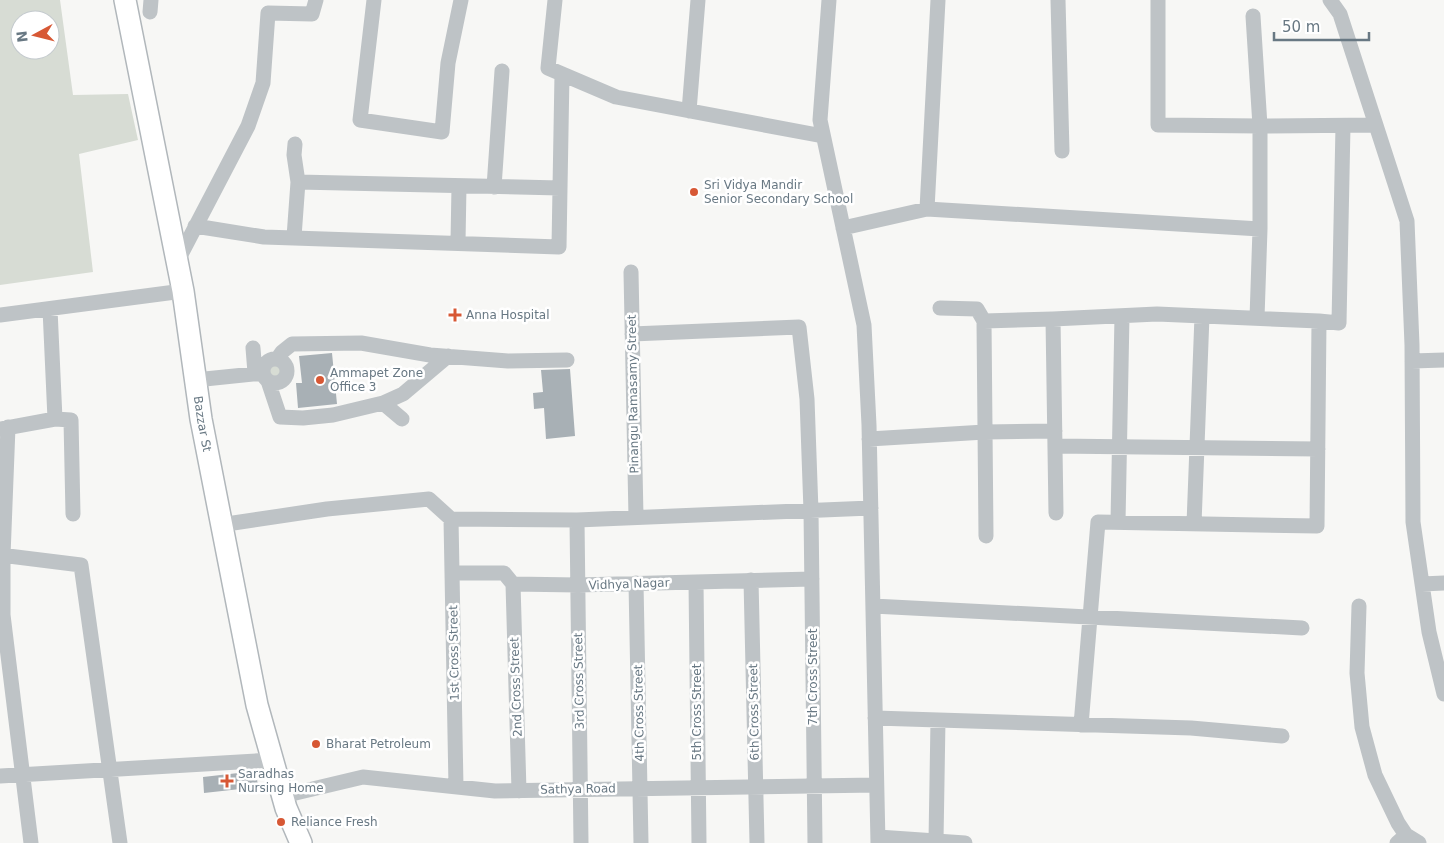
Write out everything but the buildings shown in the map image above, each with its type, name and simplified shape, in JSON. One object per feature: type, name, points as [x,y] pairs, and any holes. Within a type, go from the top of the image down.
[{"type":"main road","name":"Bazzar St","points":[[125,0],[183,291],[201,419],[257,705],[283,796],[301,843]]},
{"type":"street","points":[[177,262],[248,126],[263,83],[265,6],[312,14],[316,0]]},
{"type":"street","points":[[374,0],[360,120],[442,132],[448,63],[461,0]]},
{"type":"street","points":[[555,0],[548,68],[616,98],[823,136]]},
{"type":"street","points":[[690,111],[698,0]]},
{"type":"street","points":[[829,0],[820,120],[864,325],[871,508],[878,840],[965,843]]},
{"type":"street","points":[[927,210],[938,0]]},
{"type":"street","points":[[1058,0],[1062,152]]},
{"type":"street","points":[[1158,0],[1158,125],[1376,125]]},
{"type":"street","points":[[1330,0],[1340,14],[1407,221],[1412,361],[1413,522],[1429,632],[1444,694]]},
{"type":"street","points":[[1253,16],[1260,126],[1260,229],[1257,318]]},
{"type":"street","points":[[494,187],[502,71]]},
{"type":"street","points":[[196,226],[264,237],[559,246],[562,74]]},
{"type":"street","points":[[984,321],[1157,314],[1319,321],[1339,324],[1343,126]]},
{"type":"street","points":[[294,238],[298,182],[294,155],[295,144]]},
{"type":"street","points":[[298,182],[560,188]]},
{"type":"street","points":[[458,242],[459,186]]},
{"type":"street","points":[[843,228],[927,210],[1260,229]]},
{"type":"street","name":"Pinangu Ramasamy Street","points":[[631,272],[636,517]]},
{"type":"street","points":[[0,316],[183,291]]},
{"type":"street","points":[[940,308],[977,308],[984,321],[986,536]]},
{"type":"street","points":[[50,309],[55,419]]},
{"type":"street","points":[[1118,522],[1122,316]]},
{"type":"street","points":[[1194,524],[1202,316]]},
{"type":"street","points":[[1053,319],[1056,513]]},
{"type":"street","points":[[1080,725],[1091,618],[1098,522],[1317,526],[1319,321]]},
{"type":"street","name":"7th Cross Street","points":[[632,334],[799,327],[807,399],[811,511],[815,843]]},
{"type":"street","points":[[277,359],[292,344],[361,343],[448,356],[508,361],[567,360]]},
{"type":"street","points":[[253,348],[262,376],[280,416],[303,418],[333,415],[383,403],[403,394],[448,356]]},
{"type":"street","points":[[195,380],[262,376],[276,384],[286,378],[286,366],[281,360],[269,360],[266,363],[262,376]]},
{"type":"street","points":[[1412,361],[1444,360]]},
{"type":"street","points":[[383,403],[402,419]]},
{"type":"street","points":[[31,843],[3,615],[4,428],[55,419],[71,420],[73,514]]},
{"type":"street","points":[[869,439],[985,432],[1119,446],[1318,449]]},
{"type":"street","points":[[221,525],[327,509],[429,499],[451,519],[577,520],[871,508]]},
{"type":"street","name":"1st Cross Street","points":[[451,519],[456,787]]},
{"type":"street","name":"3rd Cross Street","points":[[577,520],[580,843]]},
{"type":"street","points":[[2,555],[81,565],[120,843]]},
{"type":"street","name":"Vidhya Nagar","points":[[452,572],[504,573],[513,584],[578,585],[812,579]]},
{"type":"street","name":"6th Cross Street","points":[[751,580],[757,843]]},
{"type":"street","name":"5th Cross Street","points":[[696,582],[699,843]]},
{"type":"street","points":[[1422,584],[1444,583]]},
{"type":"street","name":"2nd Cross Street","points":[[513,584],[519,791]]},
{"type":"street","name":"4th Cross Street","points":[[636,584],[642,843]]},
{"type":"street","points":[[873,606],[1302,628]]},
{"type":"street","points":[[1359,606],[1357,673],[1362,727],[1375,775],[1398,823],[1401,839],[1419,843]]},
{"type":"street","points":[[875,718],[1191,728],[1282,736]]},
{"type":"street","points":[[936,841],[938,720]]},
{"type":"street","points":[[0,776],[272,760]]},
{"type":"street","name":"Sathya Road","points":[[283,796],[363,777],[495,791],[876,785]]},
{"type":"shaded area","points":[[0,0],[60,0],[73,95],[128,94],[138,140],[79,154],[93,272],[0,285]]},
{"type":"shaded area","points":[[276,363],[282,365],[284,371],[282,377],[276,379],[270,377],[268,371],[270,365]]},
{"type":"place","name":"Sri Vidya Mandir Senior Secondary School","points":[[694,192]]},
{"type":"place","name":"Anna Hospital","points":[[455,315]]},
{"type":"place","name":"Ammapet Zone Office 3","points":[[320,380]]},
{"type":"place","name":"Bharat Petroleum","points":[[316,744]]},
{"type":"place","name":"Saradhas Nursing Home","points":[[227,781]]},
{"type":"place","name":"Reliance Fresh","points":[[281,822]]}]
